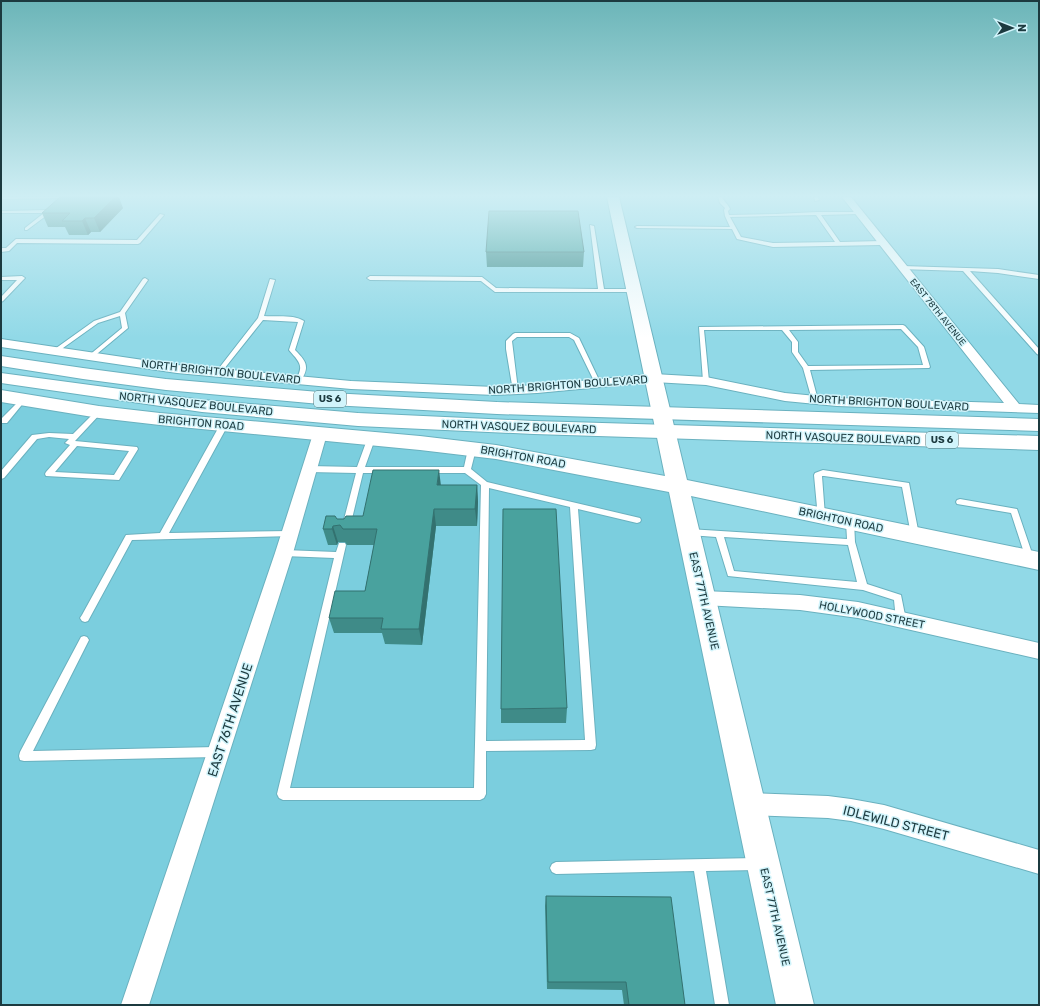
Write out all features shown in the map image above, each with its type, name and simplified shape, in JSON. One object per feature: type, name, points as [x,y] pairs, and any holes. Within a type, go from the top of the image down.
[{"type":"main road","name":"EAST 77TH AVENUE","points":[[623,244],[795,1005]]},
{"type":"main road","name":"NORTH VASQUEZ BOULEVARD","points":[[1,361],[86,375],[277,395],[664,423],[1039,443]]},
{"type":"main road","name":"NORTH VASQUEZ BOULEVARD","points":[[1,378],[86,392],[203,406],[321,417],[463,425],[664,423],[1039,425]]},
{"type":"main road","name":"BRIGHTON ROAD","points":[[1,396],[99,412],[472,448],[678,486],[821,516],[850,532],[915,536],[1035,560]]},
{"type":"street","name":"EAST 78TH AVENUE","points":[[883,244],[1015,408]]},
{"type":"street","name":"NORTH BRIGHTON BOULEVARD","points":[[1,343],[90,357],[218,373],[298,381],[440,390],[515,390],[654,378],[706,381],[785,397],[860,404],[1039,409]]},
{"type":"street","name":"EAST 76TH AVENUE","points":[[135,1005],[287,543],[320,434]]},
{"type":"street","name":"HOLLYWOOD STREET","points":[[703,598],[803,602],[858,610],[1039,651]]},
{"type":"street","name":"IDLEWILD STREET","points":[[750,804],[828,807],[851,810],[884,817],[1039,862]]},
{"type":"lane","points":[[1,250],[7,250],[13,244]]},
{"type":"lane","points":[[594,244],[601,291]]},
{"type":"lane","points":[[768,244],[839,244]]},
{"type":"lane","points":[[902,268],[998,271],[1039,277]]},
{"type":"lane","points":[[965,269],[1039,353]]},
{"type":"lane","points":[[1,300],[22,278],[2,278]]},
{"type":"lane","points":[[370,278],[482,279],[495,290],[634,291]]},
{"type":"lane","points":[[54,352],[96,322],[122,313],[145,280]]},
{"type":"lane","points":[[218,373],[261,318],[272,280]]},
{"type":"lane","points":[[90,357],[125,328],[122,313]]},
{"type":"lane","points":[[261,318],[295,319],[301,322],[292,350],[302,360],[303,373],[298,381]]},
{"type":"lane","points":[[706,381],[701,328],[903,327],[921,347],[927,367],[806,368]]},
{"type":"lane","points":[[784,328],[795,342],[795,352],[800,362],[806,368],[815,400]]},
{"type":"lane","points":[[515,390],[509,341],[515,334],[570,335],[577,339],[597,382]]},
{"type":"lane","points":[[1,421],[4,421],[23,400]]},
{"type":"lane","points":[[1,476],[35,437],[49,435],[75,440],[134,449],[116,478],[49,474],[75,440],[99,412]]},
{"type":"lane","points":[[162,536],[224,425]]},
{"type":"lane","points":[[345,532],[360,470],[371,439]]},
{"type":"lane","points":[[468,470],[472,448]]},
{"type":"lane","points":[[309,469],[468,470],[486,484],[637,520]]},
{"type":"lane","points":[[821,516],[818,474],[823,473],[906,485],[915,536]]},
{"type":"lane","points":[[342,545],[283,794],[480,794],[486,484]]},
{"type":"lane","points":[[960,502],[1014,511],[1035,560]]},
{"type":"lane","points":[[481,746],[591,745],[574,505]]},
{"type":"lane","points":[[688,532],[719,534],[850,532],[863,586]]},
{"type":"lane","points":[[719,534],[732,574],[863,586],[898,598],[901,620]]},
{"type":"lane","points":[[85,618],[129,537],[162,536],[287,543],[339,555]]},
{"type":"lane","points":[[84,640],[24,756],[219,752]]},
{"type":"lane","points":[[556,868],[763,864]]},
{"type":"lane","points":[[699,865],[722,1005]]},
{"type":"shaded area","points":[[1,396],[420,443],[673,486],[796,1005],[1,1005]]},
{"type":"building","points":[[487,244],[583,244],[584,252],[486,252]]},
{"type":"building","points":[[373,470],[439,470],[437,485],[477,485],[475,509],[434,509],[419,629],[381,629],[383,618],[329,618],[335,591],[365,591],[377,529],[343,529],[340,525],[333,526],[332,529],[323,529],[326,516],[335,516],[337,519],[344,519],[346,516],[363,516]]},
{"type":"building","points":[[503,509],[556,509],[567,708],[501,709]]},
{"type":"building","points":[[546,896],[671,897],[685,1005],[629,1005],[626,982],[548,982]]}]
